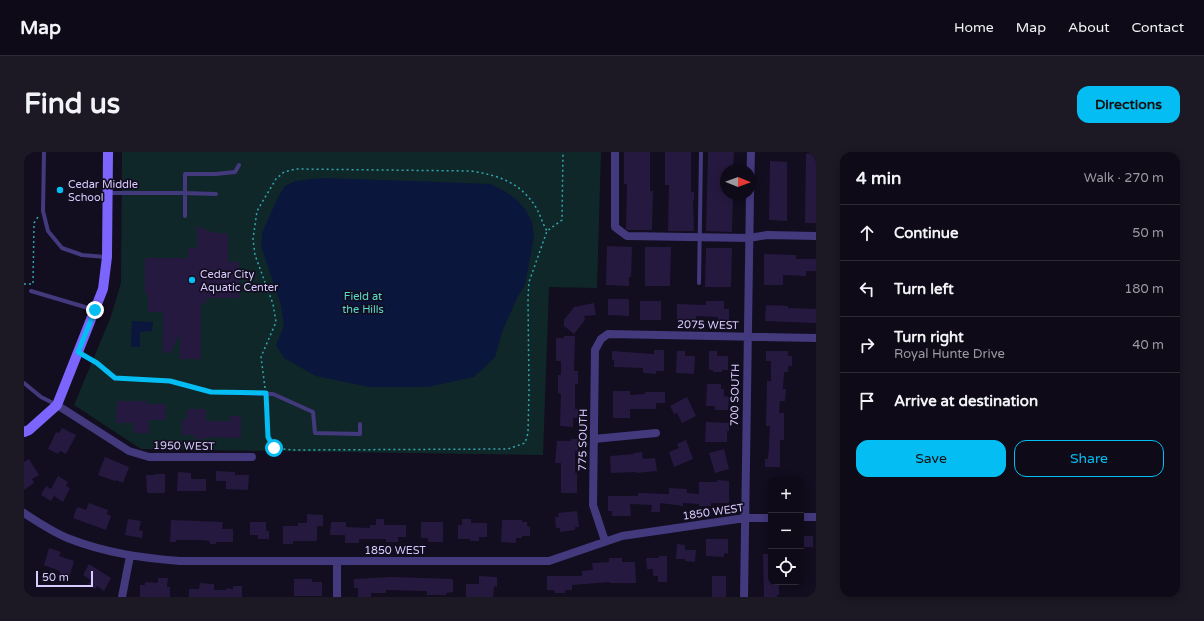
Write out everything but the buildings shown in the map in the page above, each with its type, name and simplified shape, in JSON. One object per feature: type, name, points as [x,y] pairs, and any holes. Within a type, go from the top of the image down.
[{"type":"main road","points":[[24,432],[57,405],[104,289],[107,257],[108,152]]},
{"type":"street","points":[[615,152],[615,227],[626,236],[749,238],[767,235],[816,236]]},
{"type":"street","name":"700 SOUTH","points":[[751,152],[751,164]]},
{"type":"street","name":"700 SOUTH","points":[[744,597],[750,200]]},
{"type":"street","name":"2075 WEST","points":[[601,339],[608,334],[816,338]]},
{"type":"street","name":"775 SOUTH","points":[[601,339],[595,350],[593,505],[605,541]]},
{"type":"street","name":"1950 WEST","points":[[57,405],[129,451],[149,457],[252,457]]},
{"type":"street","points":[[594,439],[656,434]]},
{"type":"street","name":"1850 WEST","points":[[24,514],[69,539],[97,548],[130,556],[180,561],[549,561],[622,536],[745,518],[768,518]]},
{"type":"street","points":[[804,517],[816,517]]},
{"type":"street","points":[[122,597],[130,556]]},
{"type":"street","points":[[336,561],[337,597]]},
{"type":"lane","points":[[44,152],[43,211],[48,231],[62,248],[82,255],[107,257]]},
{"type":"lane","points":[[699,283],[701,152]]},
{"type":"lane","points":[[185,216],[185,174],[216,174],[234,172],[239,166]]},
{"type":"lane","points":[[108,193],[216,194]]},
{"type":"lane","points":[[31,291],[95,310]]},
{"type":"lane","points":[[78,352],[97,363],[115,378],[170,381],[211,392],[273,394],[313,412],[315,433],[360,434],[360,424]]},
{"type":"lane","points":[[24,383],[40,397],[57,405]]},
{"type":"path","points":[[547,232],[536,206],[526,195],[509,181],[491,174],[471,171],[372,169],[296,169],[284,172],[276,179],[257,211],[252,239],[255,255],[273,304],[276,322],[261,358],[266,393],[268,437],[274,448],[293,450],[508,450],[525,443],[528,433],[530,391],[529,282],[547,232],[562,220],[563,152]]},
{"type":"path","points":[[24,284],[33,284],[34,223],[43,211]]},
{"type":"green space","name":"Field at the Hills","points":[[122,152],[601,152],[597,288],[549,287],[543,455],[141,449],[74,405],[110,319],[121,283]]},
{"type":"water","points":[[322,178],[490,184],[503,190],[517,200],[526,210],[532,222],[534,236],[525,285],[517,298],[502,332],[495,357],[474,377],[428,387],[369,387],[316,376],[284,358],[276,345],[284,326],[281,305],[261,246],[262,233],[279,195],[285,186],[295,181]]},
{"type":"water","points":[[132,321],[153,322],[152,331],[140,332],[140,347],[131,347]]},
{"type":"place","name":"Cedar Middle School","points":[[60,190]]},
{"type":"place","name":"Cedar City Aquatic Center","points":[[192,280]]},
{"type":"route","points":[[95,310],[78,352],[97,363],[115,378],[170,381],[211,392],[266,393],[268,437],[274,448]]}]
